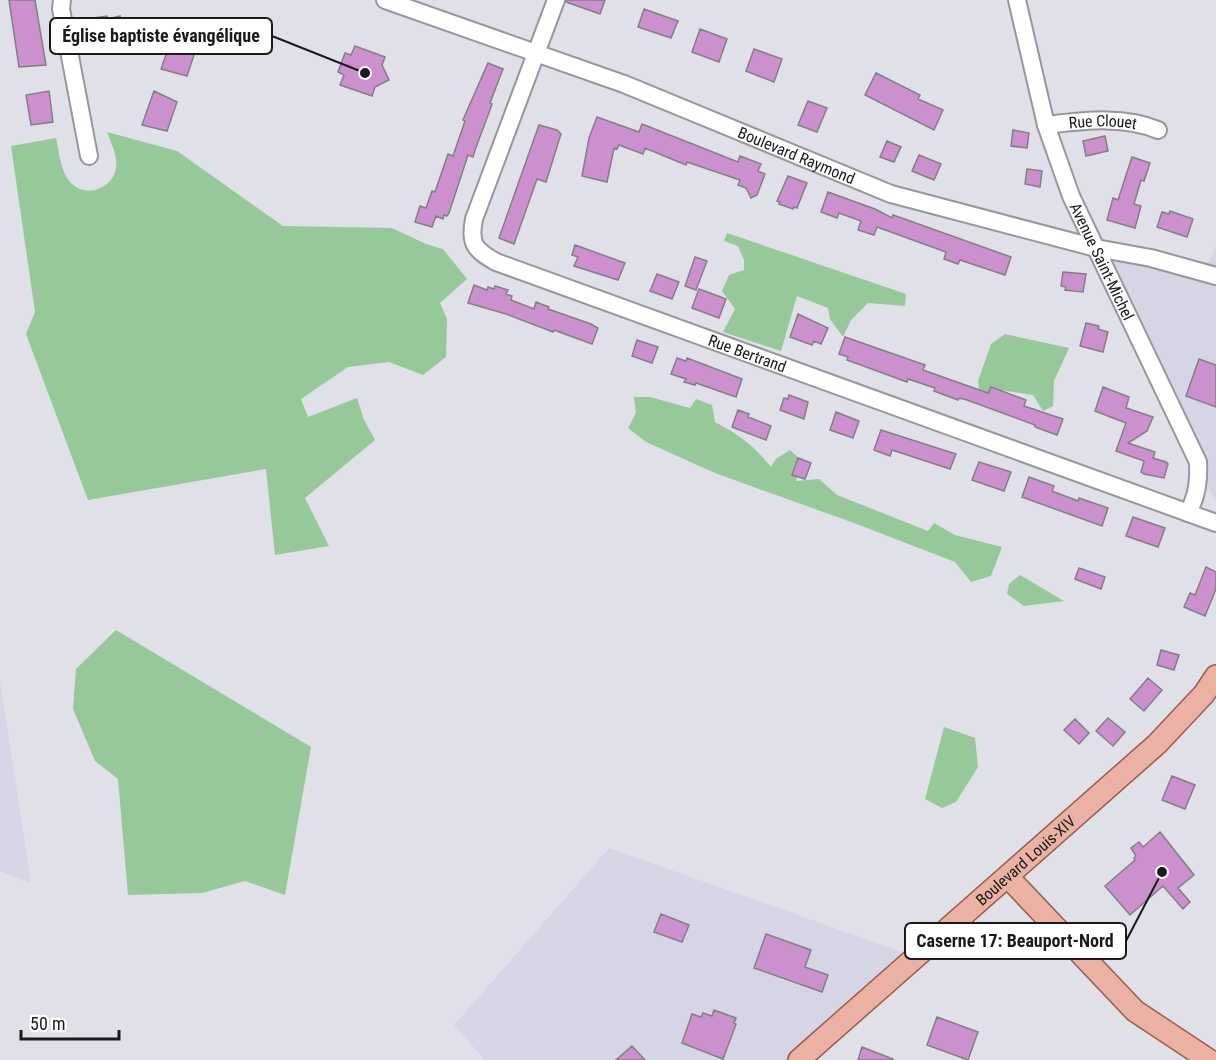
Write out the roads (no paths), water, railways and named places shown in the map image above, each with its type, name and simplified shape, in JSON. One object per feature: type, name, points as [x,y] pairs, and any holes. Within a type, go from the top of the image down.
[{"type":"main road","name":"Boulevard Louis-XIV","points":[[799,1060],[1157,744],[1204,694],[1216,676]]},
{"type":"main road","points":[[1008,877],[1135,1011],[1209,1060]]},
{"type":"street","points":[[62,0],[61,9],[89,156]]},
{"type":"street","name":"Boulevard Raymond","points":[[385,0],[624,84],[891,194],[1096,248],[1151,258],[1216,276]]},
{"type":"street","name":"Rue Bertrand","points":[[556,0],[474,219],[471,235],[475,247],[484,256],[1216,523]]},
{"type":"street","name":"Avenue Saint-Michel","points":[[1017,0],[1046,125],[1071,196],[1198,462],[1199,478],[1195,499],[1188,513]]},
{"type":"street","name":"Rue Clouet","points":[[1046,125],[1095,120],[1145,124],[1158,130]]},
{"type":"place","name":"Église baptiste évangélique","points":[[365,73]]},
{"type":"place","name":"Caserne 17: Beauport-Nord","points":[[1162,872]]}]
